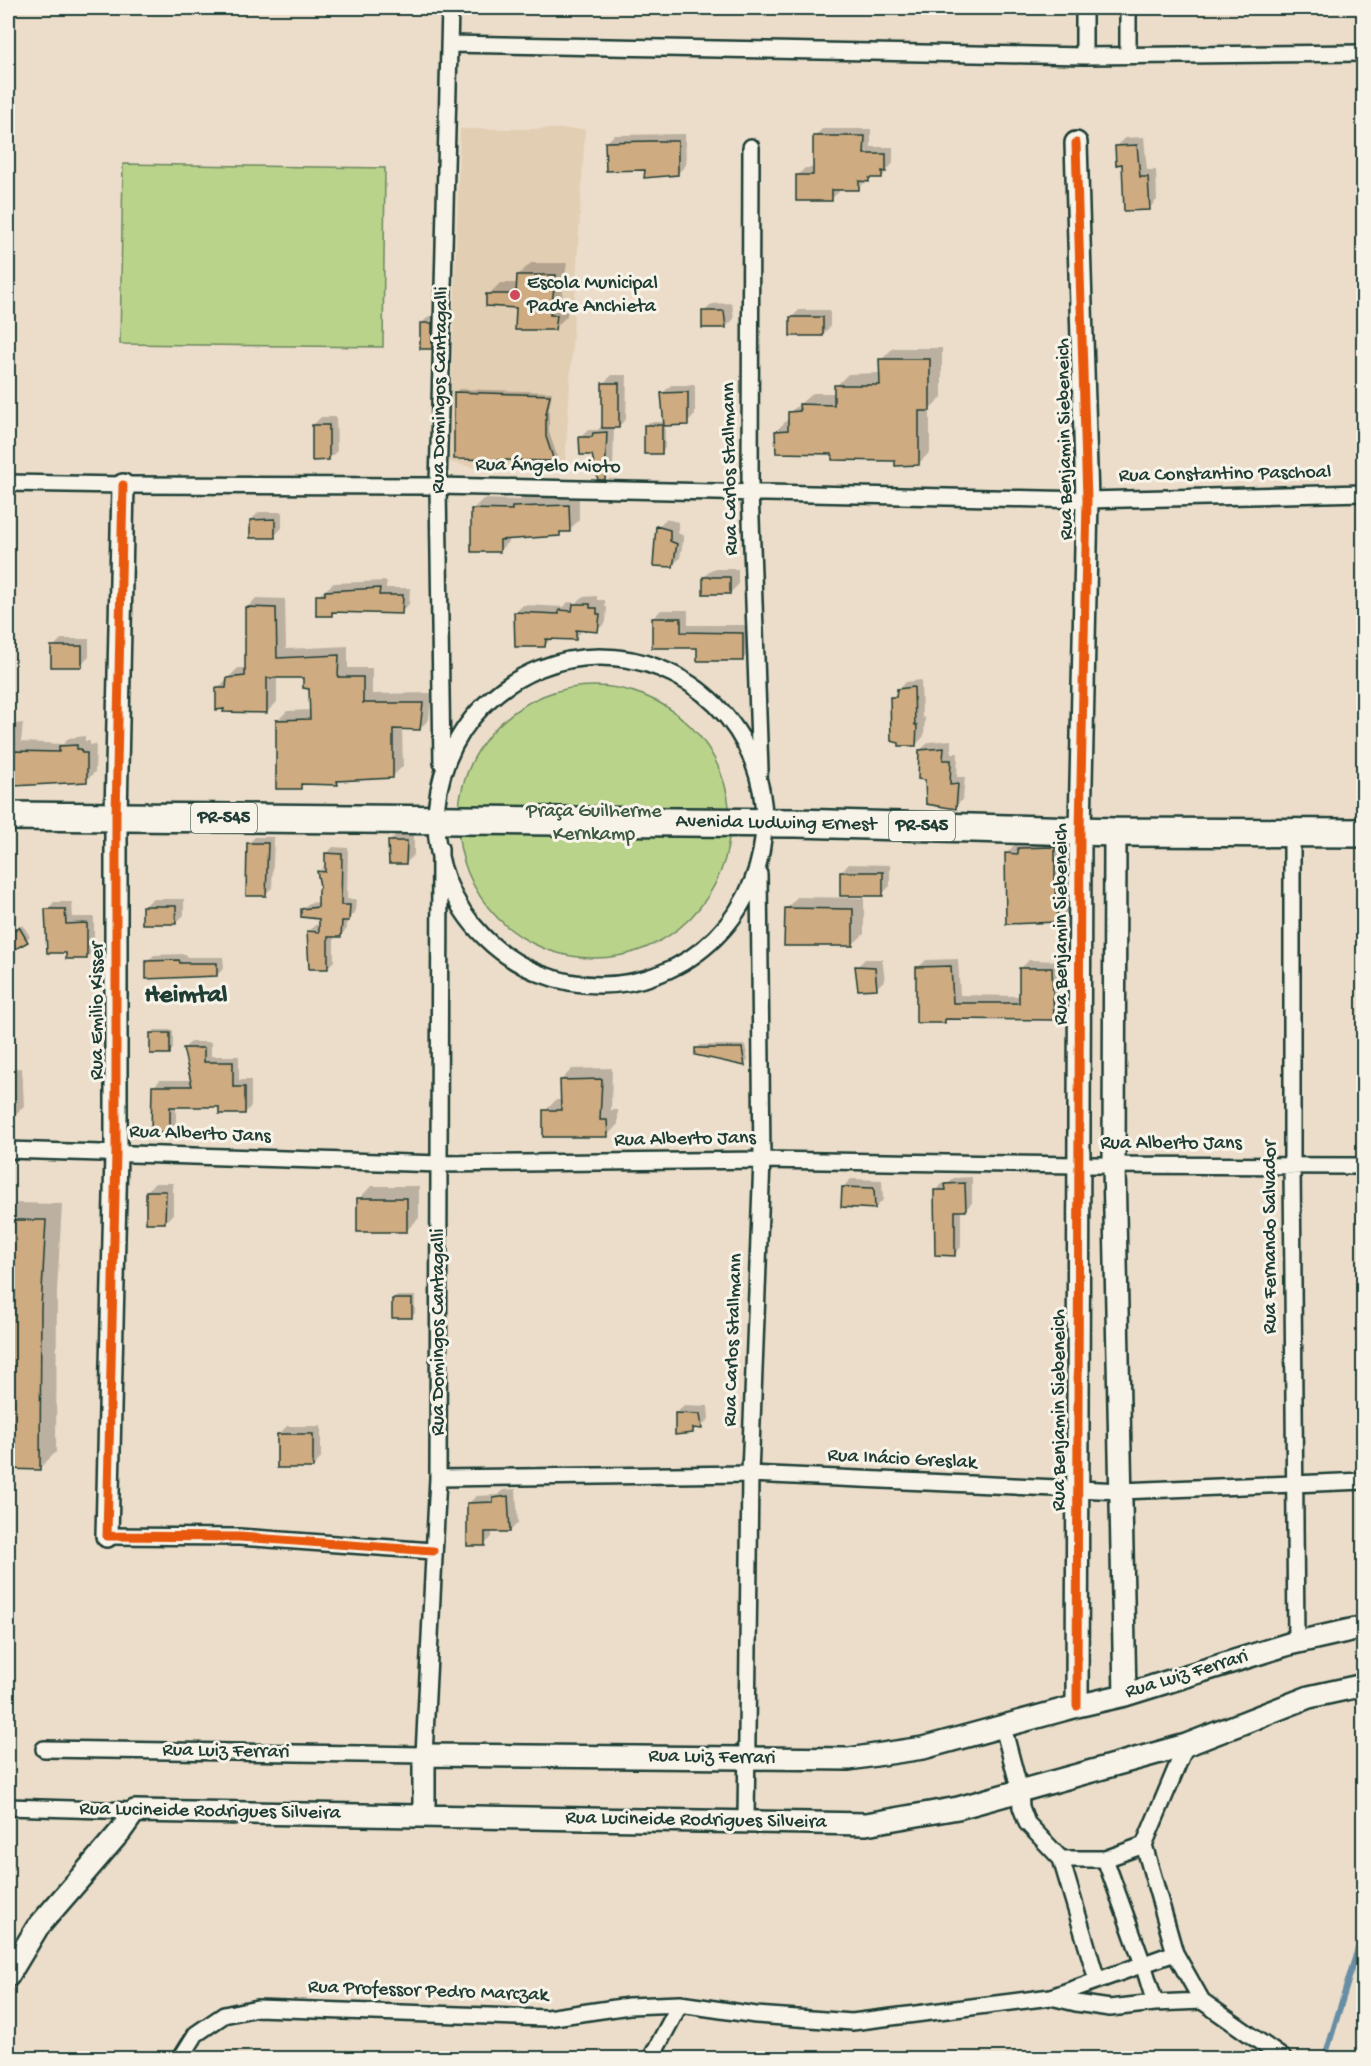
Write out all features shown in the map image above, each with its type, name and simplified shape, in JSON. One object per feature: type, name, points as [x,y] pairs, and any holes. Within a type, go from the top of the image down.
[{"type":"highway","name":"Avenida Ludwing Ernest","points":[[8,816],[765,823],[1115,832],[1364,833]]},
{"type":"street","name":"Rua Domingos Cantagalli","points":[[424,1816],[424,1755],[438,1478],[442,772],[438,486],[450,8]]},
{"type":"street","points":[[1083,56],[1084,8]]},
{"type":"street","points":[[1128,8],[1128,55]]},
{"type":"street","points":[[449,44],[1083,56],[1364,53]]},
{"type":"street","name":"Rua Benjamin Siebeneich","points":[[1076,143],[1087,500],[1080,830],[1077,1706]]},
{"type":"street","name":"Rua Carlos Stallmann","points":[[751,147],[750,491],[760,791]]},
{"type":"street","name":"Rua Ángelo Mioto","points":[[8,483],[438,486],[1087,500]]},
{"type":"street","name":"Rua Emilio Kisser","points":[[107,1536],[116,1153],[116,816],[123,485]]},
{"type":"street","name":"Rua Constantino Paschoal","points":[[1087,500],[1364,493]]},
{"type":"street","points":[[440,848],[446,879],[458,905],[483,938],[512,961],[548,978],[579,985],[612,986],[650,978],[681,964],[710,943],[733,917],[750,886],[759,861],[765,823],[753,763],[735,729],[718,707],[682,678],[637,660],[613,656],[586,656],[561,660],[538,668],[508,684],[484,703],[463,728],[442,772]]},
{"type":"street","points":[[1115,832],[1114,1165],[1125,1695]]},
{"type":"street","name":"Rua Fernando Salvador","points":[[1292,832],[1296,1642]]},
{"type":"street","name":"Rua Carlos Stallmann","points":[[746,1821],[750,1474],[762,1160],[759,861]]},
{"type":"street","name":"Rua Alberto Jans","points":[[8,1150],[440,1164],[762,1160],[1079,1165],[1364,1166]]},
{"type":"street","name":"Rua Inácio Greslak","points":[[438,1478],[750,1474],[1121,1491],[1364,1481]]},
{"type":"street","points":[[107,1536],[239,1537],[433,1551]]},
{"type":"street","name":"Rua Luiz Ferrari","points":[[44,1749],[849,1760],[923,1748],[1125,1695],[1296,1642],[1364,1627]]},
{"type":"street","name":"Rua Lucineide Rodrigues Silveira","points":[[8,1807],[866,1824],[958,1808],[1186,1745],[1309,1697],[1364,1685]]},
{"type":"street","points":[[1003,1727],[1020,1791],[1021,1807],[1027,1823],[1061,1859],[1097,1980]]},
{"type":"street","points":[[1186,1745],[1144,1845],[1175,1953],[1202,2001],[1282,2058]]},
{"type":"street","points":[[8,1976],[38,1928],[120,1832],[135,1811]]},
{"type":"street","points":[[1061,1859],[1105,1859],[1144,1845]]},
{"type":"street","points":[[1105,1859],[1155,2002]]},
{"type":"street","points":[[1051,1998],[1175,1953]]},
{"type":"street","name":"Rua Professor Pedro Marczak","points":[[181,2058],[196,2034],[224,2015],[257,2008],[547,2018],[629,2006],[680,2004],[756,2015],[852,2022],[1051,1998],[1110,2008],[1155,2002],[1202,2001]]},
{"type":"street","points":[[651,2058],[680,2004]]},
{"type":"shaded area","name":"Escola Municipal Padre Anchieta","points":[[460,129],[585,129],[565,466],[485,470],[449,462]]},
{"type":"green space","points":[[123,164],[385,168],[383,347],[120,344]]},
{"type":"green space","name":"Praça Guilherme Kernkamp","points":[[581,686],[607,686],[646,696],[670,709],[690,726],[707,746],[720,770],[728,795],[730,822],[728,849],[720,874],[707,898],[690,918],[670,935],[646,948],[621,956],[581,958],[554,952],[530,942],[508,927],[489,908],[474,886],[464,862],[458,835],[458,809],[464,782],[474,758],[489,736],[508,717],[530,702],[554,692]]},
{"type":"building","points":[[813,136],[865,136],[864,154],[886,154],[886,172],[882,171],[882,178],[869,178],[869,182],[859,181],[859,190],[832,190],[832,201],[796,201],[796,175],[813,175]]},
{"type":"building","points":[[678,141],[678,175],[644,178],[645,170],[606,171],[605,142]]},
{"type":"building","points":[[1137,145],[1140,177],[1148,177],[1150,210],[1124,211],[1122,164],[1116,165],[1115,146]]},
{"type":"building","points":[[517,275],[556,275],[550,315],[557,315],[555,330],[515,330],[516,308],[486,306],[486,294],[516,294]]},
{"type":"building","points":[[702,311],[724,311],[726,328],[702,328]]},
{"type":"building","points":[[790,317],[823,317],[823,336],[790,336]]},
{"type":"building","points":[[420,323],[432,323],[432,349],[420,349]]},
{"type":"building","points":[[879,359],[930,359],[930,411],[919,411],[919,465],[895,466],[895,461],[832,460],[832,454],[776,453],[775,431],[788,430],[788,412],[800,411],[799,404],[834,405],[834,385],[880,385]]},
{"type":"building","points":[[602,383],[619,383],[619,428],[602,428]]},
{"type":"building","points":[[454,392],[550,395],[546,414],[546,437],[554,461],[454,459]]},
{"type":"building","points":[[688,392],[688,425],[664,426],[661,393]]},
{"type":"building","points":[[312,425],[329,425],[329,460],[312,461]]},
{"type":"building","points":[[644,425],[662,425],[662,454],[644,454]]},
{"type":"building","points":[[607,432],[605,480],[598,480],[592,455],[580,455],[579,437],[592,437],[593,433]]},
{"type":"building","points":[[569,505],[570,532],[560,532],[560,536],[500,540],[500,552],[471,552],[471,509],[512,510],[512,507]]},
{"type":"building","points":[[275,519],[275,538],[250,538],[250,520]]},
{"type":"building","points":[[656,526],[670,530],[670,541],[677,544],[673,567],[653,566]]},
{"type":"building","points":[[703,577],[730,577],[730,594],[703,594]]},
{"type":"building","points":[[380,588],[379,595],[403,595],[402,614],[332,612],[332,616],[316,616],[316,595],[325,595],[325,591]]},
{"type":"building","points":[[573,604],[590,604],[590,608],[597,608],[597,614],[600,614],[598,632],[576,630],[576,640],[546,639],[545,647],[515,647],[514,612],[559,614],[559,610],[572,611]]},
{"type":"building","points":[[245,607],[276,608],[277,658],[339,655],[338,677],[363,677],[363,703],[423,703],[420,730],[393,729],[393,778],[337,781],[338,785],[301,784],[301,789],[276,789],[276,720],[310,719],[309,689],[303,688],[303,678],[267,678],[267,713],[216,710],[216,688],[226,688],[227,678],[245,676]]},
{"type":"building","points":[[652,618],[681,618],[681,632],[743,633],[743,661],[697,661],[697,648],[652,648]]},
{"type":"building","points":[[51,646],[82,646],[82,667],[51,667]]},
{"type":"building","points":[[914,687],[916,746],[899,746],[899,743],[891,741],[890,697],[896,697],[897,689]]},
{"type":"building","points":[[77,745],[77,749],[81,749],[82,753],[87,753],[87,782],[13,786],[13,751],[59,752],[59,746]]},
{"type":"building","points":[[944,748],[943,760],[951,760],[950,785],[958,784],[956,809],[926,804],[925,780],[918,779],[919,750]]},
{"type":"building","points":[[388,841],[407,841],[406,864],[389,864]]},
{"type":"building","points":[[247,843],[268,843],[266,896],[246,896]]},
{"type":"building","points":[[1055,847],[1058,922],[1006,924],[1005,853],[1018,854],[1018,848]]},
{"type":"building","points":[[325,853],[342,854],[341,905],[350,905],[349,921],[342,921],[341,937],[328,937],[328,969],[309,969],[307,931],[319,932],[319,919],[301,917],[301,909],[318,907],[320,886],[317,871],[325,872]]},
{"type":"building","points":[[840,872],[883,872],[883,896],[840,896]]},
{"type":"building","points":[[142,906],[176,906],[176,924],[142,924]]},
{"type":"building","points":[[785,908],[853,909],[853,946],[784,946]]},
{"type":"building","points":[[45,909],[65,909],[66,924],[87,923],[87,959],[66,959],[66,953],[47,953]]},
{"type":"building","points":[[19,927],[28,942],[8,953],[8,934]]},
{"type":"building","points":[[179,960],[180,963],[217,963],[217,976],[146,979],[146,961]]},
{"type":"building","points":[[855,966],[875,967],[877,989],[858,990]]},
{"type":"building","points":[[951,966],[953,1003],[1019,1003],[1019,968],[1052,968],[1054,1020],[945,1019],[945,1023],[916,1023],[916,967]]},
{"type":"building","points":[[150,1033],[170,1033],[170,1054],[150,1054]]},
{"type":"building","points":[[183,1048],[204,1048],[204,1062],[233,1062],[233,1087],[245,1087],[245,1114],[219,1114],[219,1107],[170,1107],[170,1133],[151,1133],[152,1086],[192,1086]]},
{"type":"building","points":[[695,1048],[742,1048],[745,1066],[695,1055]]},
{"type":"building","points":[[602,1079],[600,1120],[607,1120],[608,1137],[543,1137],[543,1110],[561,1110],[560,1080]]},
{"type":"building","points":[[965,1183],[966,1211],[955,1211],[955,1256],[935,1255],[934,1190],[946,1190],[945,1184]]},
{"type":"building","points":[[842,1187],[874,1188],[875,1209],[841,1207]]},
{"type":"building","points":[[146,1191],[166,1191],[165,1223],[146,1223]]},
{"type":"building","points":[[357,1198],[407,1198],[407,1232],[357,1232]]},
{"type":"building","points":[[8,1220],[46,1220],[41,1308],[40,1470],[8,1469]]},
{"type":"building","points":[[392,1299],[412,1299],[412,1318],[392,1318]]},
{"type":"building","points":[[675,1413],[700,1414],[702,1429],[693,1428],[693,1433],[675,1435]]},
{"type":"building","points":[[277,1434],[313,1434],[313,1468],[277,1468]]},
{"type":"building","points":[[508,1496],[510,1532],[485,1532],[485,1546],[467,1546],[467,1503],[493,1502],[493,1498]]},
{"type":"waterway","points":[[1326,2054],[1364,1928]]},
{"type":"cycle path","points":[[1076,143],[1087,500],[1080,830],[1077,1706]]},
{"type":"cycle path","points":[[123,485],[116,816],[116,1153],[107,1536],[239,1537],[433,1551]]},
{"type":"place","name":"Escola Municipal Padre Anchieta","points":[[515,295]]},
{"type":"district","name":"Heimtal","points":[[186,996]]}]
